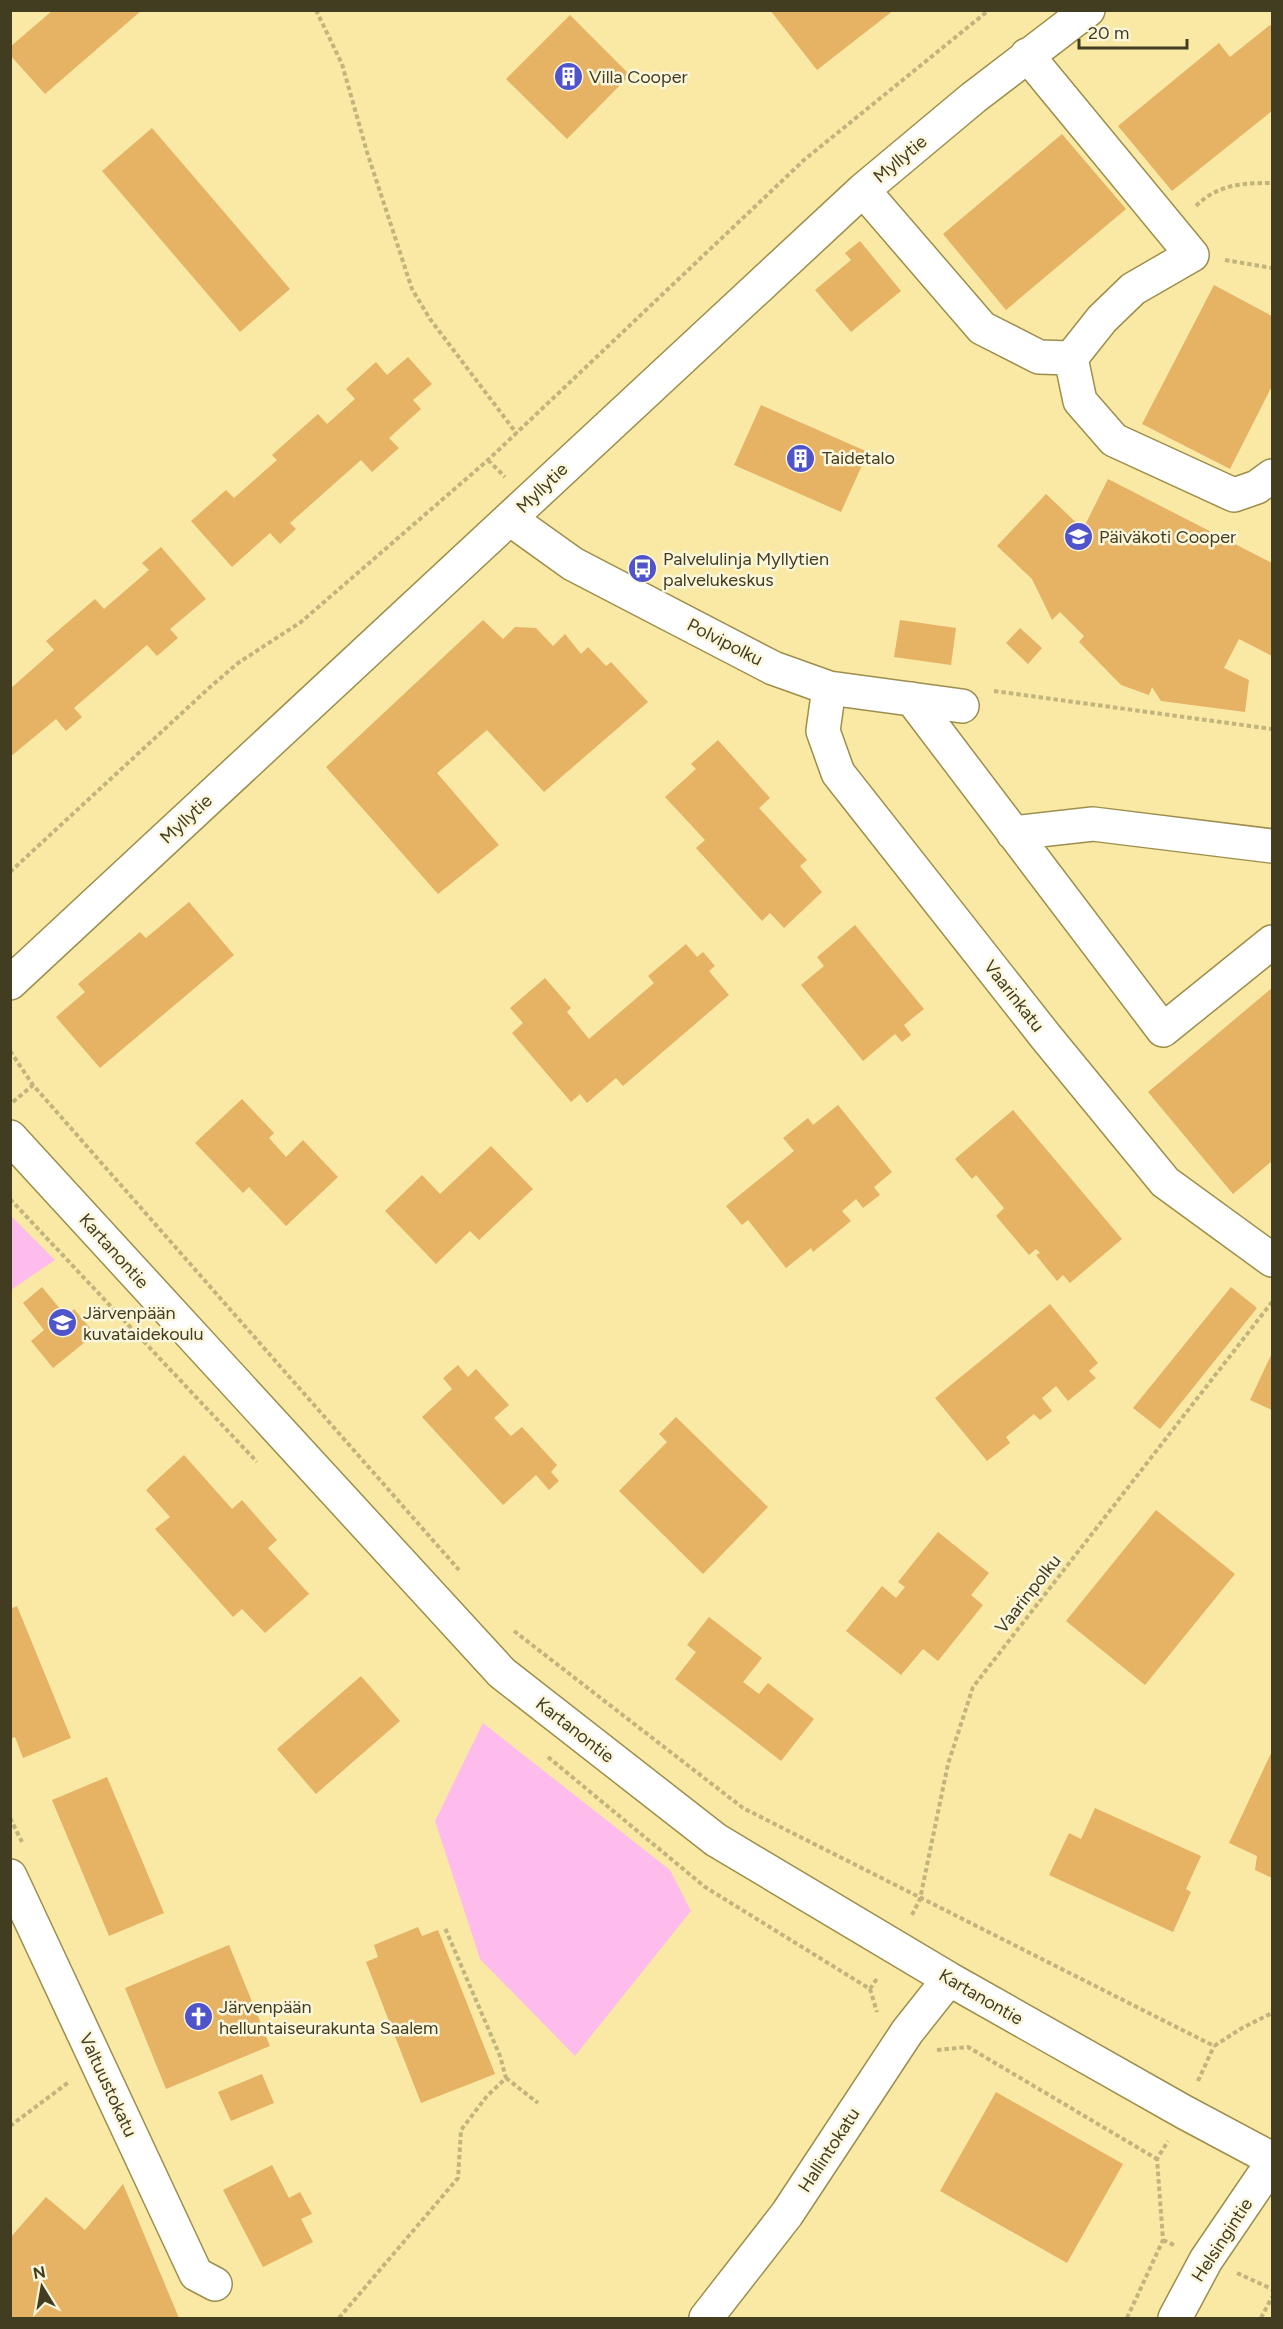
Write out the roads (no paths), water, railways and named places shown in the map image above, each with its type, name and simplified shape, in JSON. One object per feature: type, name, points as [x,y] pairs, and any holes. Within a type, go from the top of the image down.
[{"type":"street","name":"Myllytie","points":[[10,982],[863,190],[1075,14]]},
{"type":"street","points":[[1027,55],[1185,245],[1102,319],[1071,358]]},
{"type":"street","points":[[863,190],[982,328],[1039,357],[1071,358]]},
{"type":"street","points":[[1071,358],[1080,401],[1114,440],[1234,495],[1257,487],[1272,476]]},
{"type":"street","name":"Polvipolku","points":[[510,519],[573,564],[773,668],[829,688],[962,706]]},
{"type":"street","name":"Vaarinkatu","points":[[829,688],[823,731],[838,773],[1046,1037],[1165,1182],[1272,1260]]},
{"type":"street","points":[[912,699],[1163,1030],[1272,942]]},
{"type":"street","points":[[1013,833],[1093,824],[1272,846]]},
{"type":"street","name":"Kartanontie","points":[[10,1137],[502,1673],[716,1840],[949,1979],[1272,2159]]},
{"type":"street","name":"Valtuustokatu","points":[[10,1876],[196,2274],[215,2284]]},
{"type":"street","name":"Hallintokatu","points":[[705,2319],[787,2214],[907,2032],[949,1979]]},
{"type":"street","name":"Helsingintie","points":[[1175,2319],[1206,2260],[1272,2163]]},
{"type":"place","name":"Villa Cooper","points":[[568,77]]},
{"type":"place","name":"Taidetalo","points":[[801,458]]},
{"type":"place","name":"Päiväkoti Cooper","points":[[1078,537]]},
{"type":"place","name":"Palvelulinja Myllytien palvelukeskus","points":[[642,569]]},
{"type":"place","name":"Järvenpään kuvataidekoulu","points":[[62,1323]]},
{"type":"place","name":"Järvenpään helluntaiseurakunta Saalem","points":[[198,2017]]}]
